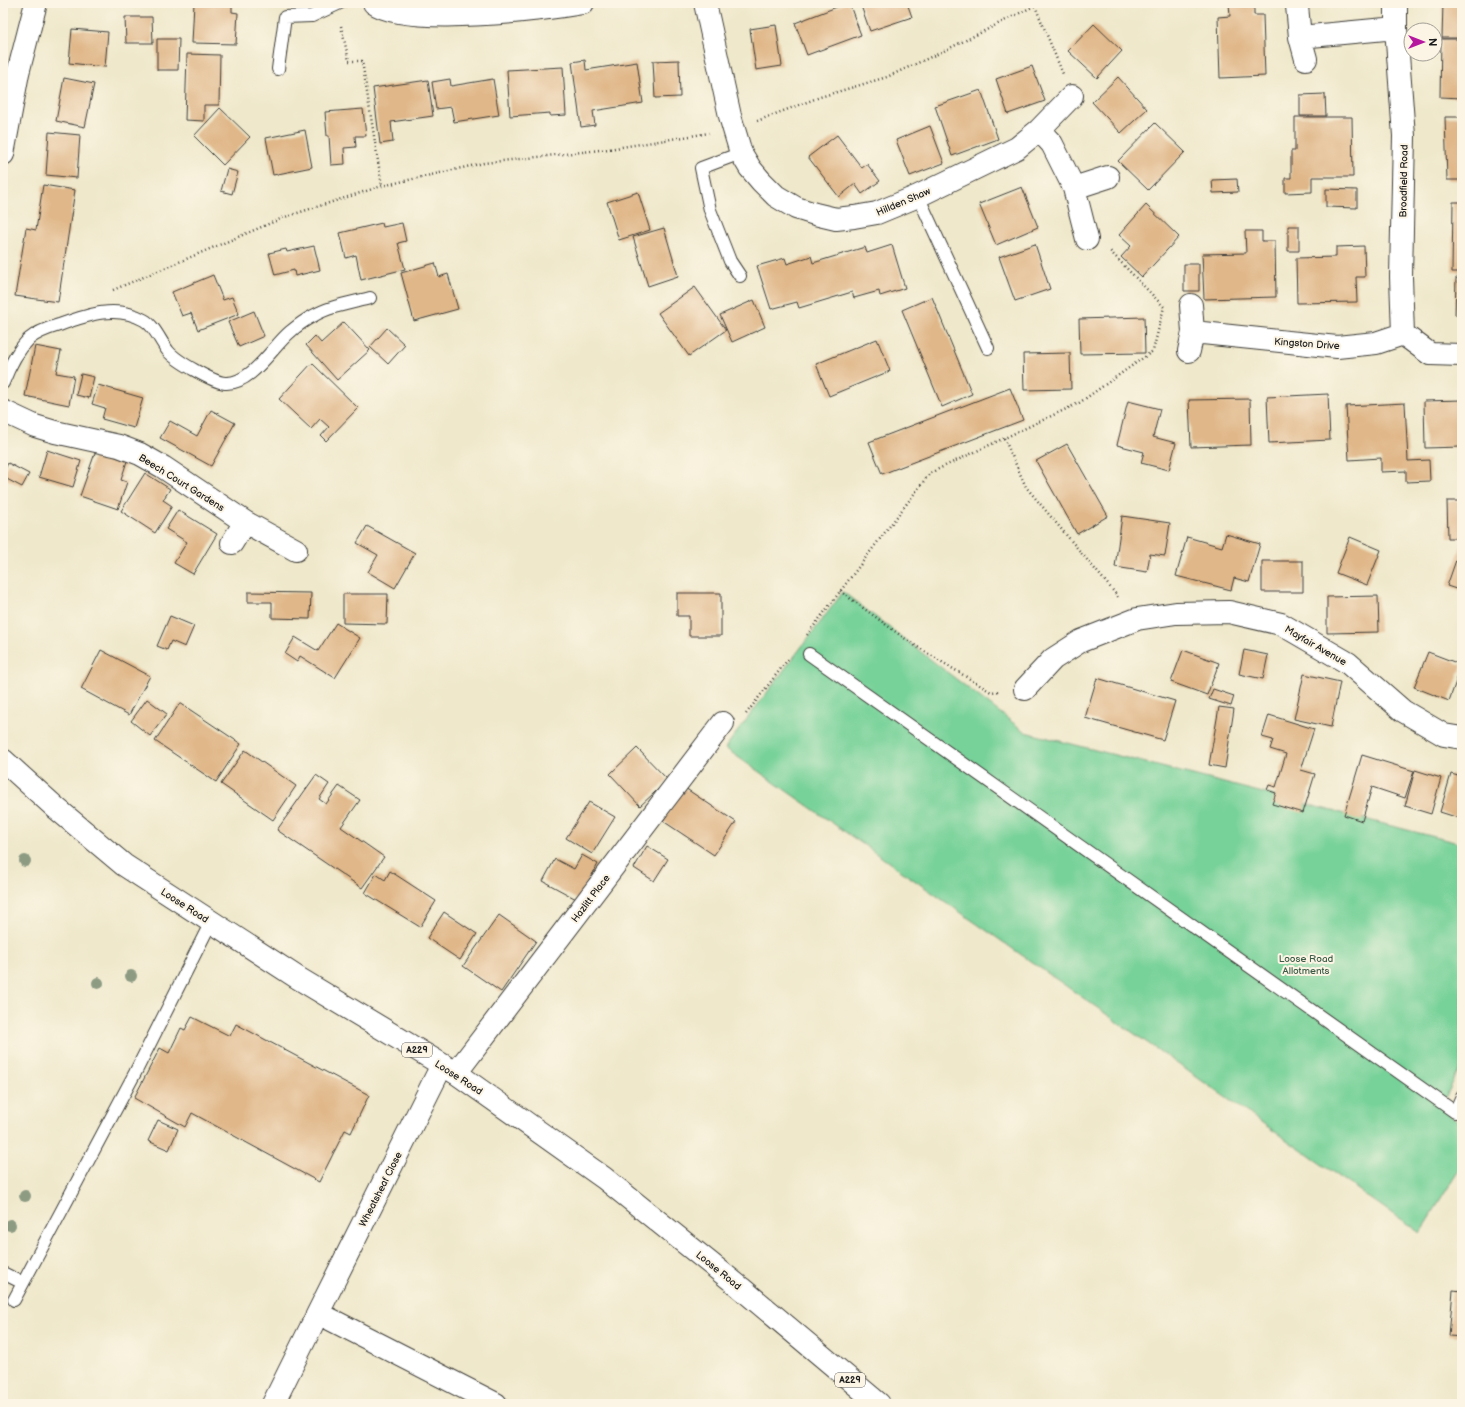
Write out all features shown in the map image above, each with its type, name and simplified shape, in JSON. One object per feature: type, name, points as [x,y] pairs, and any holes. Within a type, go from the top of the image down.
[{"type":"main road","points":[[4,145],[18,73],[36,3]]},
{"type":"main road","points":[[374,3],[380,7],[397,12],[448,15],[517,12],[583,3]]},
{"type":"main road","name":"Hillden Shaw","points":[[705,3],[725,95],[741,153],[750,168],[776,196],[796,208],[815,214],[836,219],[862,216],[877,213],[918,196],[1017,148],[1039,130],[1072,96]]},
{"type":"main road","name":"Broadfield Road","points":[[1396,3],[1396,28],[1404,136],[1401,277],[1403,334]]},
{"type":"main road","points":[[1297,6],[1300,37],[1306,59]]},
{"type":"main road","points":[[1300,37],[1396,28]]},
{"type":"main road","points":[[1039,130],[1052,144],[1074,188],[1087,239]]},
{"type":"main road","points":[[1074,188],[1108,176]]},
{"type":"main road","name":"Kingston Drive","points":[[1191,305],[1191,341],[1337,347],[1376,343],[1403,334]]},
{"type":"main road","points":[[1403,334],[1430,354],[1462,355]]},
{"type":"main road","name":"Beech Court Gardens","points":[[3,412],[48,430],[112,444],[140,454],[163,467],[245,522],[296,550]]},
{"type":"main road","points":[[232,543],[245,522]]},
{"type":"main road","name":"Mayfair Avenue","points":[[1025,688],[1058,655],[1081,642],[1137,619],[1176,613],[1229,612],[1281,624],[1348,663],[1403,711],[1444,735],[1462,738]]},
{"type":"main road","name":"Hazlitt Place","points":[[449,1069],[723,723]]},
{"type":"main road","name":"Loose Road","points":[[3,760],[56,808],[124,865],[298,978],[449,1069],[604,1178],[741,1288],[879,1404]]},
{"type":"main road","name":"Wheatsheaf Close","points":[[274,1404],[318,1312],[449,1069]]},
{"type":"main road","points":[[318,1312],[496,1404]]},
{"type":"lane","points":[[278,68],[285,17],[312,16],[338,4]]},
{"type":"lane","points":[[740,276],[730,261],[710,210],[702,168],[741,153]]},
{"type":"lane","points":[[918,196],[988,348]]},
{"type":"lane","points":[[3,383],[11,363],[30,338],[43,331],[87,315],[108,311],[120,312],[145,320],[154,330],[168,351],[178,359],[208,377],[226,383],[238,381],[263,361],[290,332],[312,317],[327,309],[370,298]]},
{"type":"lane","points":[[809,654],[1455,1112],[1462,1096]]},
{"type":"lane","points":[[14,1300],[135,1072],[211,922]]},
{"type":"lane","points":[[3,1273],[23,1283]]},
{"type":"path","points":[[112,290],[285,217],[382,186],[484,163],[608,149],[734,129],[820,97],[886,77],[944,51],[1040,3]]},
{"type":"path","points":[[338,4],[349,61],[362,61],[382,186]]},
{"type":"path","points":[[1036,6],[1072,96]]},
{"type":"path","points":[[803,640],[930,473],[1079,403],[1153,351],[1164,307],[1110,251],[1087,239]]},
{"type":"path","points":[[1004,438],[1026,487],[1137,619]]},
{"type":"path","points":[[840,591],[911,643],[991,692],[1025,688]]},
{"type":"path","points":[[723,723],[737,725],[793,652]]},
{"type":"green space","name":"Loose Road Allotments","points":[[843,592],[1025,732],[1462,844],[1462,1063],[1441,1107],[1462,1126],[1462,1165],[1420,1233],[725,748]]},
{"type":"building","points":[[194,3],[232,3],[232,12],[238,13],[236,44],[192,43]]},
{"type":"building","points":[[849,3],[861,35],[807,55],[795,23]]},
{"type":"building","points":[[860,3],[907,3],[912,17],[870,31]]},
{"type":"building","points":[[1229,3],[1254,3],[1254,15],[1263,15],[1265,76],[1220,78],[1218,17],[1230,16]]},
{"type":"building","points":[[1443,3],[1462,3],[1462,38],[1443,38]]},
{"type":"building","points":[[125,17],[152,17],[153,43],[126,43]]},
{"type":"building","points":[[1094,24],[1122,51],[1097,78],[1068,51]]},
{"type":"building","points":[[776,25],[782,66],[756,70],[750,29]]},
{"type":"building","points":[[72,29],[108,32],[105,67],[69,63]]},
{"type":"building","points":[[157,39],[179,39],[178,70],[157,70]]},
{"type":"building","points":[[1443,39],[1462,39],[1462,98],[1440,97],[1441,62],[1443,62]]},
{"type":"building","points":[[187,54],[220,55],[219,105],[204,105],[204,121],[185,120]]},
{"type":"building","points":[[585,60],[586,70],[637,62],[643,103],[593,111],[595,125],[581,127],[572,62]]},
{"type":"building","points":[[679,60],[680,97],[655,98],[653,61]]},
{"type":"building","points":[[1032,66],[1045,101],[1008,114],[996,79]]},
{"type":"building","points":[[563,67],[566,115],[550,116],[550,113],[510,116],[507,70]]},
{"type":"building","points":[[1118,77],[1147,109],[1121,133],[1092,102]]},
{"type":"building","points":[[64,78],[94,84],[85,127],[56,121]]},
{"type":"building","points":[[450,79],[451,86],[493,79],[499,115],[454,122],[451,107],[436,109],[432,82]]},
{"type":"building","points":[[428,80],[433,116],[391,122],[393,142],[380,144],[373,88]]},
{"type":"building","points":[[981,90],[998,139],[952,156],[935,106]]},
{"type":"building","points":[[1325,94],[1326,116],[1300,116],[1300,95]]},
{"type":"building","points":[[220,108],[250,137],[223,165],[194,136]]},
{"type":"building","points":[[363,109],[366,136],[355,136],[356,147],[344,148],[345,164],[331,165],[329,136],[327,136],[325,112]]},
{"type":"building","points":[[1295,117],[1352,117],[1353,177],[1312,177],[1312,192],[1285,193],[1285,178],[1291,178],[1291,151],[1295,151]]},
{"type":"building","points":[[1445,117],[1462,117],[1462,180],[1447,180]]},
{"type":"building","points":[[1155,123],[1185,152],[1148,190],[1118,161]]},
{"type":"building","points":[[930,126],[944,163],[910,176],[896,140]]},
{"type":"building","points":[[305,130],[312,167],[273,175],[266,138]]},
{"type":"building","points":[[49,132],[80,135],[77,178],[46,175]]},
{"type":"building","points":[[837,135],[862,168],[867,164],[880,181],[862,194],[855,184],[839,197],[808,157]]},
{"type":"building","points":[[227,169],[238,172],[232,194],[221,191]]},
{"type":"building","points":[[1237,179],[1238,192],[1213,193],[1212,180]]},
{"type":"building","points":[[43,185],[75,190],[58,302],[15,296],[26,228],[36,230]]},
{"type":"building","points":[[1022,187],[1038,227],[996,245],[979,204]]},
{"type":"building","points":[[1326,189],[1357,190],[1357,208],[1326,207]]},
{"type":"building","points":[[638,192],[650,230],[619,240],[607,202]]},
{"type":"building","points":[[1453,202],[1462,202],[1462,272],[1452,272]]},
{"type":"building","points":[[1146,205],[1179,237],[1142,277],[1121,257],[1131,246],[1119,235]]},
{"type":"building","points":[[382,223],[383,227],[402,223],[406,241],[398,243],[405,269],[361,280],[356,255],[346,258],[340,233]]},
{"type":"building","points":[[1288,226],[1299,226],[1299,251],[1288,251]]},
{"type":"building","points":[[664,228],[678,276],[648,286],[633,237]]},
{"type":"building","points":[[1245,231],[1262,231],[1262,241],[1275,241],[1276,297],[1204,299],[1202,254],[1246,253]]},
{"type":"building","points":[[1035,244],[1050,289],[1015,301],[999,257]]},
{"type":"building","points":[[892,245],[905,288],[880,296],[879,291],[854,298],[852,292],[799,308],[797,302],[771,309],[757,266],[785,258],[787,264],[811,256],[813,263],[865,247],[867,253]]},
{"type":"building","points":[[314,246],[320,270],[295,276],[294,270],[275,275],[269,253],[286,249],[287,252]]},
{"type":"building","points":[[1364,246],[1365,277],[1356,277],[1357,302],[1297,303],[1296,258],[1336,257],[1336,247]]},
{"type":"building","points":[[435,263],[439,277],[448,274],[458,309],[414,321],[401,273]]},
{"type":"building","points":[[1184,264],[1199,264],[1199,291],[1184,291]]},
{"type":"building","points":[[213,275],[223,300],[232,297],[239,314],[198,330],[191,313],[182,316],[172,292]]},
{"type":"building","points":[[1456,278],[1462,279],[1462,315],[1455,315]]},
{"type":"building","points":[[695,287],[726,330],[689,356],[658,313]]},
{"type":"building","points":[[932,297],[972,394],[942,407],[902,310]]},
{"type":"building","points":[[754,300],[765,327],[732,342],[720,315]]},
{"type":"building","points":[[254,311],[264,336],[239,347],[228,322]]},
{"type":"building","points":[[1144,317],[1145,353],[1080,354],[1079,319]]},
{"type":"building","points":[[344,322],[370,350],[337,380],[306,345],[315,336],[321,343]]},
{"type":"building","points":[[387,328],[405,345],[388,364],[370,347]]},
{"type":"building","points":[[877,339],[890,371],[829,396],[816,364]]},
{"type":"building","points":[[35,346],[61,351],[56,373],[74,376],[69,405],[25,396]]},
{"type":"building","points":[[1070,353],[1071,389],[1024,390],[1023,354]]},
{"type":"building","points":[[312,363],[358,408],[326,441],[321,436],[329,427],[320,419],[311,429],[279,399]]},
{"type":"building","points":[[81,374],[94,377],[89,398],[76,395]]},
{"type":"building","points":[[98,385],[143,398],[134,428],[102,419],[105,408],[92,404]]},
{"type":"building","points":[[1010,388],[1023,420],[882,474],[869,442]]},
{"type":"building","points":[[1328,394],[1330,440],[1269,443],[1267,397]]},
{"type":"building","points":[[1250,399],[1251,445],[1191,447],[1189,400]]},
{"type":"building","points":[[1462,400],[1462,447],[1425,448],[1424,401]]},
{"type":"building","points":[[1128,401],[1160,409],[1153,437],[1176,443],[1169,470],[1141,463],[1144,452],[1117,445]]},
{"type":"building","points":[[1405,403],[1408,461],[1429,460],[1430,481],[1406,482],[1406,471],[1381,472],[1381,458],[1349,460],[1346,406]]},
{"type":"building","points":[[211,410],[235,423],[211,466],[160,438],[170,421],[197,436]]},
{"type":"building","points":[[1067,444],[1108,516],[1077,534],[1036,461]]},
{"type":"building","points":[[47,450],[81,461],[73,487],[39,477]]},
{"type":"building","points":[[96,450],[127,461],[121,480],[127,482],[118,509],[80,496]]},
{"type":"building","points":[[8,463],[29,474],[22,487],[3,477],[3,473]]},
{"type":"building","points":[[145,473],[170,489],[163,500],[172,506],[155,533],[121,511]]},
{"type":"building","points":[[1447,501],[1462,501],[1462,538],[1448,538]]},
{"type":"building","points":[[178,510],[217,534],[193,574],[174,563],[187,542],[166,529]]},
{"type":"building","points":[[1122,516],[1170,523],[1165,556],[1150,554],[1147,572],[1115,567]]},
{"type":"building","points":[[367,526],[415,553],[395,588],[368,572],[378,555],[357,543]]},
{"type":"building","points":[[1226,534],[1260,544],[1249,582],[1234,578],[1231,590],[1176,576],[1187,537],[1222,547]]},
{"type":"building","points":[[1350,537],[1381,550],[1367,585],[1336,573]]},
{"type":"building","points":[[1462,543],[1462,591],[1447,586]]},
{"type":"building","points":[[1262,561],[1303,561],[1303,592],[1262,592]]},
{"type":"building","points":[[248,592],[311,593],[310,619],[272,618],[272,602],[248,602]]},
{"type":"building","points":[[677,593],[721,593],[721,636],[689,636],[689,616],[677,616]]},
{"type":"building","points":[[343,594],[388,594],[387,624],[343,623]]},
{"type":"building","points":[[1378,596],[1379,632],[1327,633],[1327,597]]},
{"type":"building","points":[[170,616],[194,626],[185,647],[171,641],[167,650],[157,646]]},
{"type":"building","points":[[336,623],[360,638],[335,678],[300,656],[297,662],[285,654],[295,637],[318,651]]},
{"type":"building","points":[[101,650],[150,676],[129,715],[81,689]]},
{"type":"building","points":[[1183,650],[1219,663],[1207,695],[1171,682]]},
{"type":"building","points":[[1244,650],[1268,655],[1263,679],[1239,674]]},
{"type":"building","points":[[1428,652],[1462,665],[1449,701],[1414,687]]},
{"type":"building","points":[[1304,674],[1340,682],[1331,727],[1294,719]]},
{"type":"building","points":[[1097,678],[1175,701],[1163,740],[1085,718]]},
{"type":"building","points":[[1213,689],[1234,696],[1231,706],[1209,699]]},
{"type":"building","points":[[147,699],[167,714],[150,736],[131,721]]},
{"type":"building","points":[[180,703],[241,744],[216,782],[155,741]]},
{"type":"building","points":[[1219,707],[1234,709],[1225,768],[1209,765]]},
{"type":"building","points":[[1269,715],[1314,729],[1301,770],[1315,774],[1303,813],[1272,804],[1276,793],[1267,790],[1269,785],[1276,787],[1286,754],[1270,749],[1273,740],[1262,737]]},
{"type":"building","points":[[637,748],[668,780],[640,806],[610,774]]},
{"type":"building","points":[[245,750],[296,786],[273,820],[221,784]]},
{"type":"building","points":[[1362,755],[1414,771],[1405,798],[1372,787],[1362,821],[1344,815]]},
{"type":"building","points":[[1415,770],[1441,778],[1431,814],[1405,806]]},
{"type":"building","points":[[1451,774],[1462,777],[1462,819],[1440,812]]},
{"type":"building","points":[[316,775],[329,784],[319,799],[326,804],[339,786],[360,800],[341,827],[384,857],[362,888],[277,830]]},
{"type":"building","points":[[685,788],[736,822],[714,855],[663,821]]},
{"type":"building","points":[[589,802],[615,817],[592,854],[566,838]]},
{"type":"building","points":[[647,846],[668,859],[654,881],[634,868]]},
{"type":"building","points":[[582,855],[598,864],[578,900],[543,881],[555,859],[574,869]]},
{"type":"building","points":[[390,871],[436,901],[420,927],[365,893],[376,874],[385,880]]},
{"type":"building","points":[[444,912],[477,934],[460,960],[427,938]]},
{"type":"building","points":[[499,915],[536,941],[501,992],[463,966]]},
{"type":"building","points":[[192,1017],[230,1036],[236,1024],[369,1095],[351,1133],[345,1130],[319,1182],[192,1113],[185,1127],[134,1098],[160,1048],[169,1053],[181,1028],[185,1030]]},
{"type":"building","points":[[158,1120],[178,1129],[169,1150],[148,1141]]},
{"type":"building","points":[[1453,1290],[1462,1291],[1462,1337],[1449,1336]]}]
